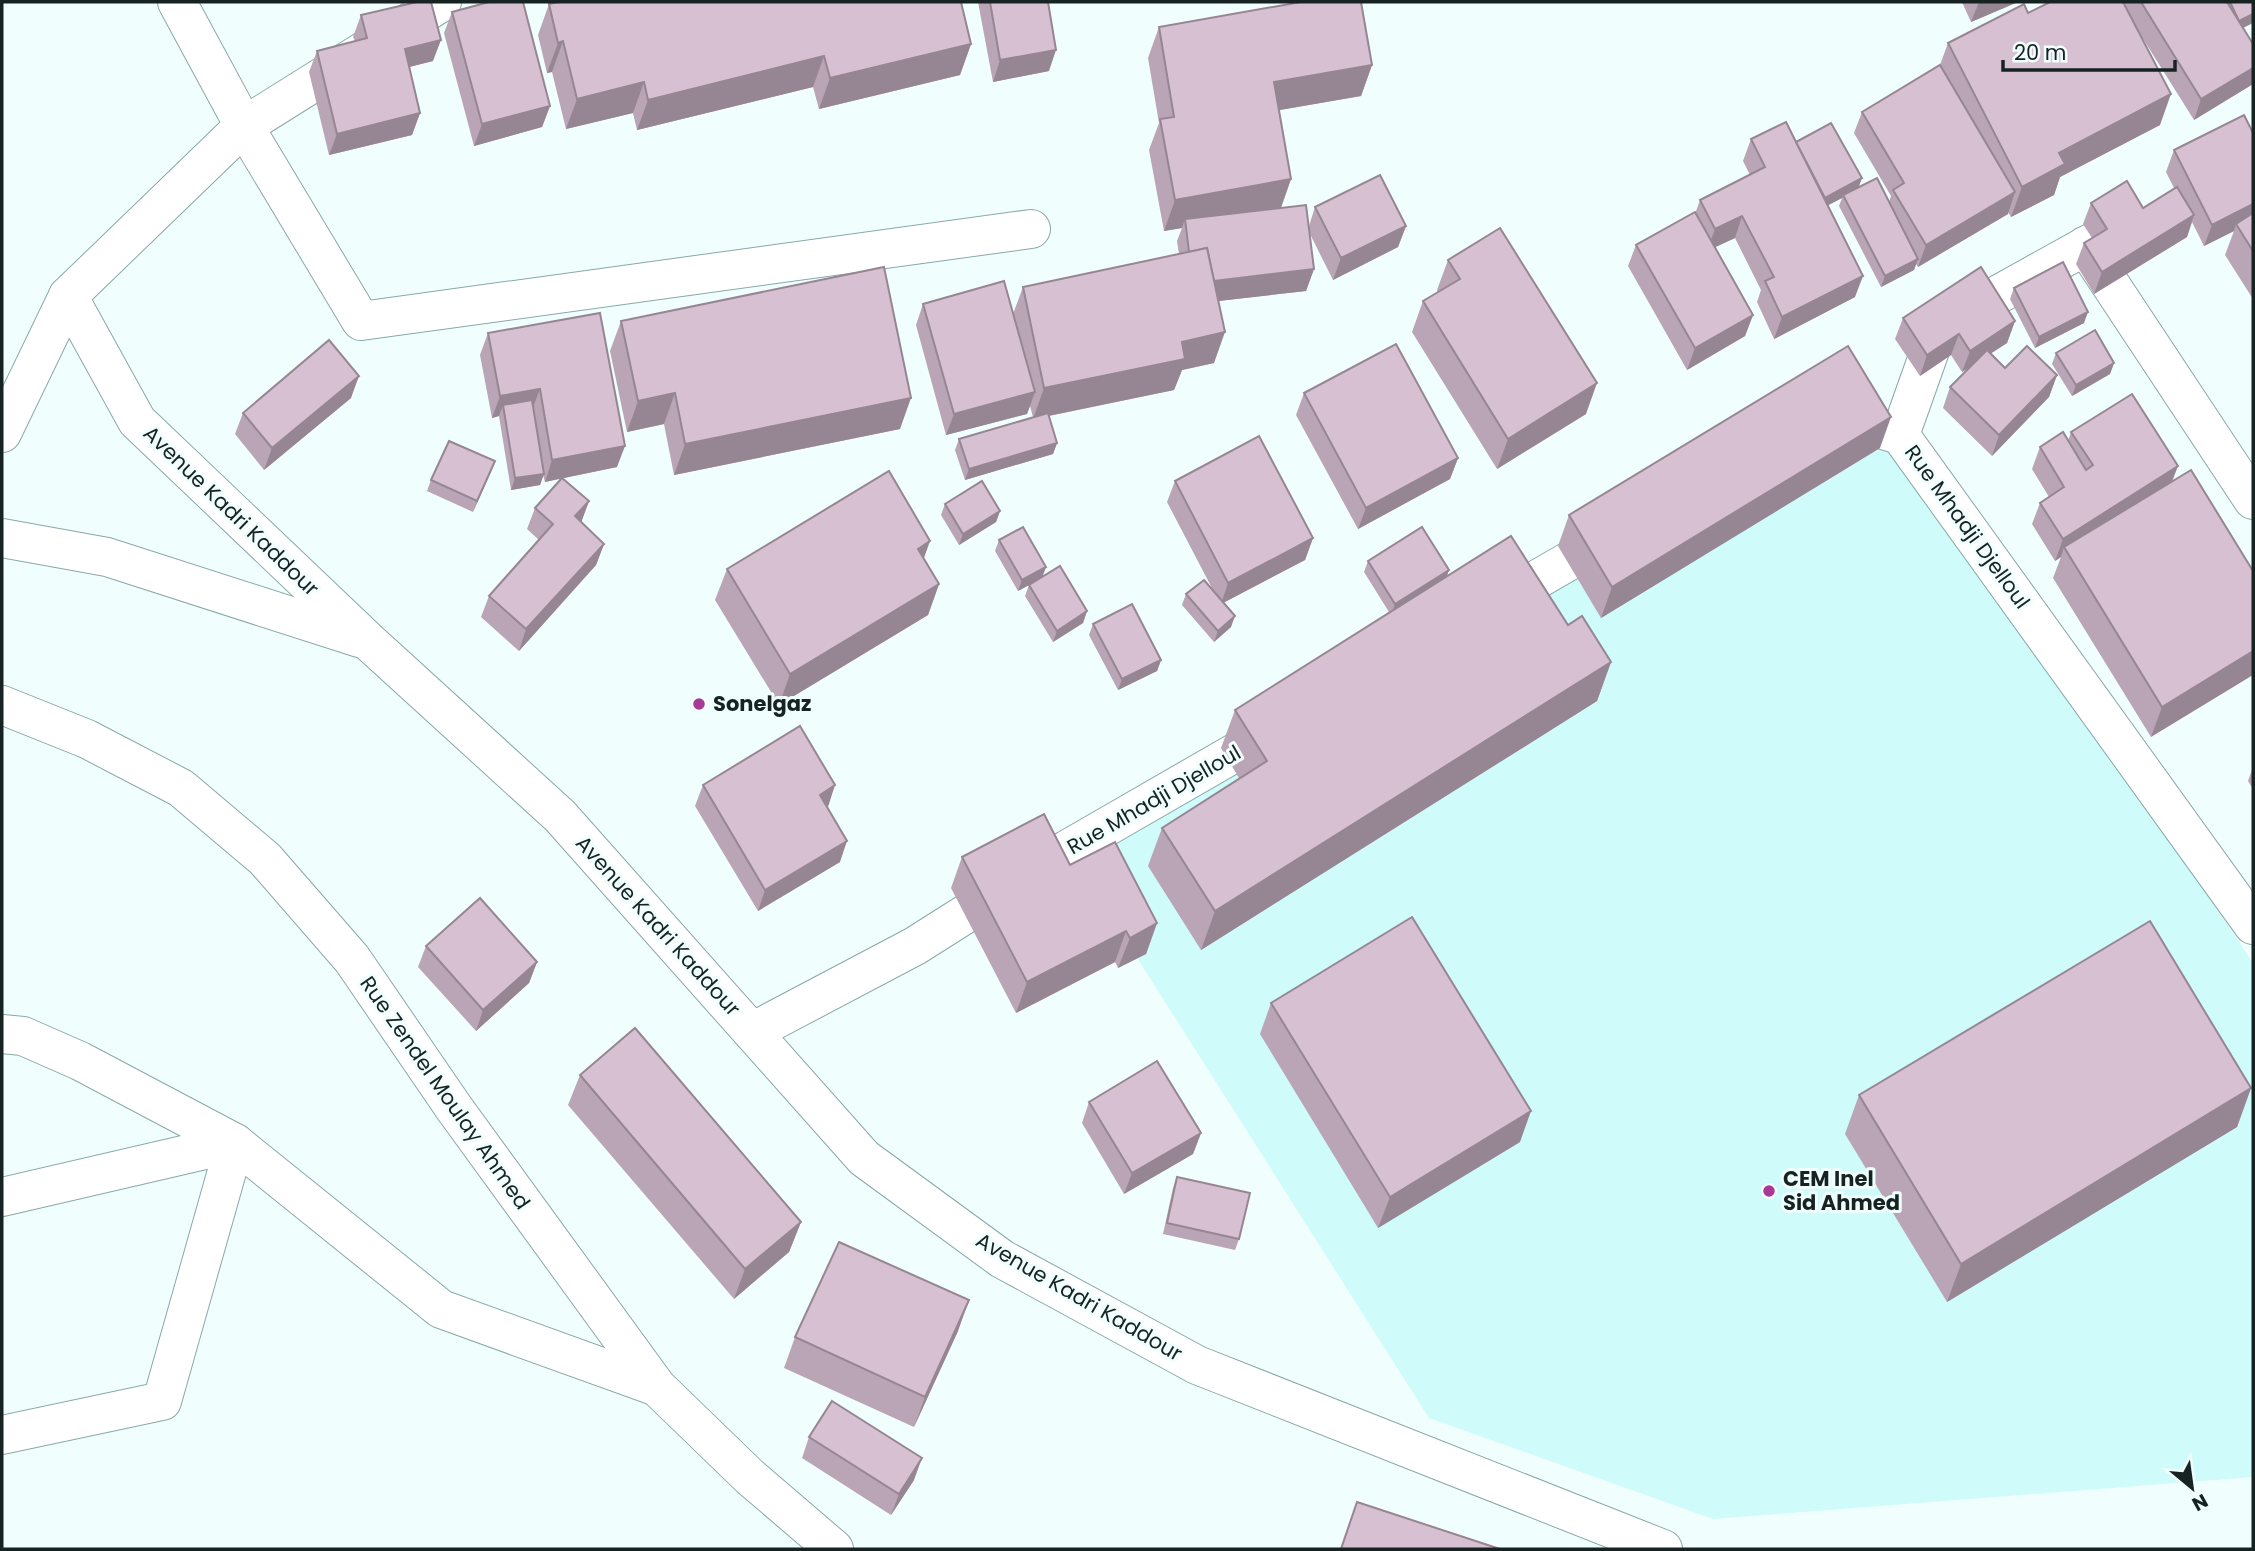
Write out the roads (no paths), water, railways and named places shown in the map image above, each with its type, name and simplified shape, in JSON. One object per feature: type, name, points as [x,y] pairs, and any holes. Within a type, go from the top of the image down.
[{"type":"street","points":[[177,2],[244,126],[361,321],[1031,229]]},
{"type":"street","points":[[2,433],[68,296],[244,126],[442,2]]},
{"type":"street","points":[[1900,435],[1938,328],[2157,206]]},
{"type":"street","points":[[2085,246],[2253,500]]},
{"type":"street","name":"Avenue Kadri Kaddour","points":[[68,296],[137,421],[368,640],[560,816],[864,1158],[1002,1259],[1197,1365],[1663,1549]]},
{"type":"street","name":"Rue Mhadji Djelloul","points":[[1803,427],[1827,413],[1900,435],[2253,925]]},
{"type":"street","points":[[1466,621],[1647,517]]},
{"type":"street","name":"Avenue Kadri Kaddour","points":[[2,538],[107,557],[368,640]]},
{"type":"street","name":"Rue Zendel Moulay Ahmed","points":[[2,705],[87,739],[181,788],[265,859],[352,959],[454,1108],[657,1387],[750,1477],[834,1549]]},
{"type":"street","name":"Rue Mhadji Djelloul","points":[[752,1032],[915,946],[1068,849],[1297,718]]},
{"type":"street","points":[[2,1034],[23,1036],[80,1061],[235,1143],[442,1309],[657,1387]]},
{"type":"street","points":[[2,1197],[235,1143]]},
{"type":"street","points":[[2,1435],[162,1402],[235,1143]]},
{"type":"place","name":"Sonelgaz","points":[[699,704]]},
{"type":"place","name":"CEM Inel Sid Ahmed","points":[[1769,1191]]}]
